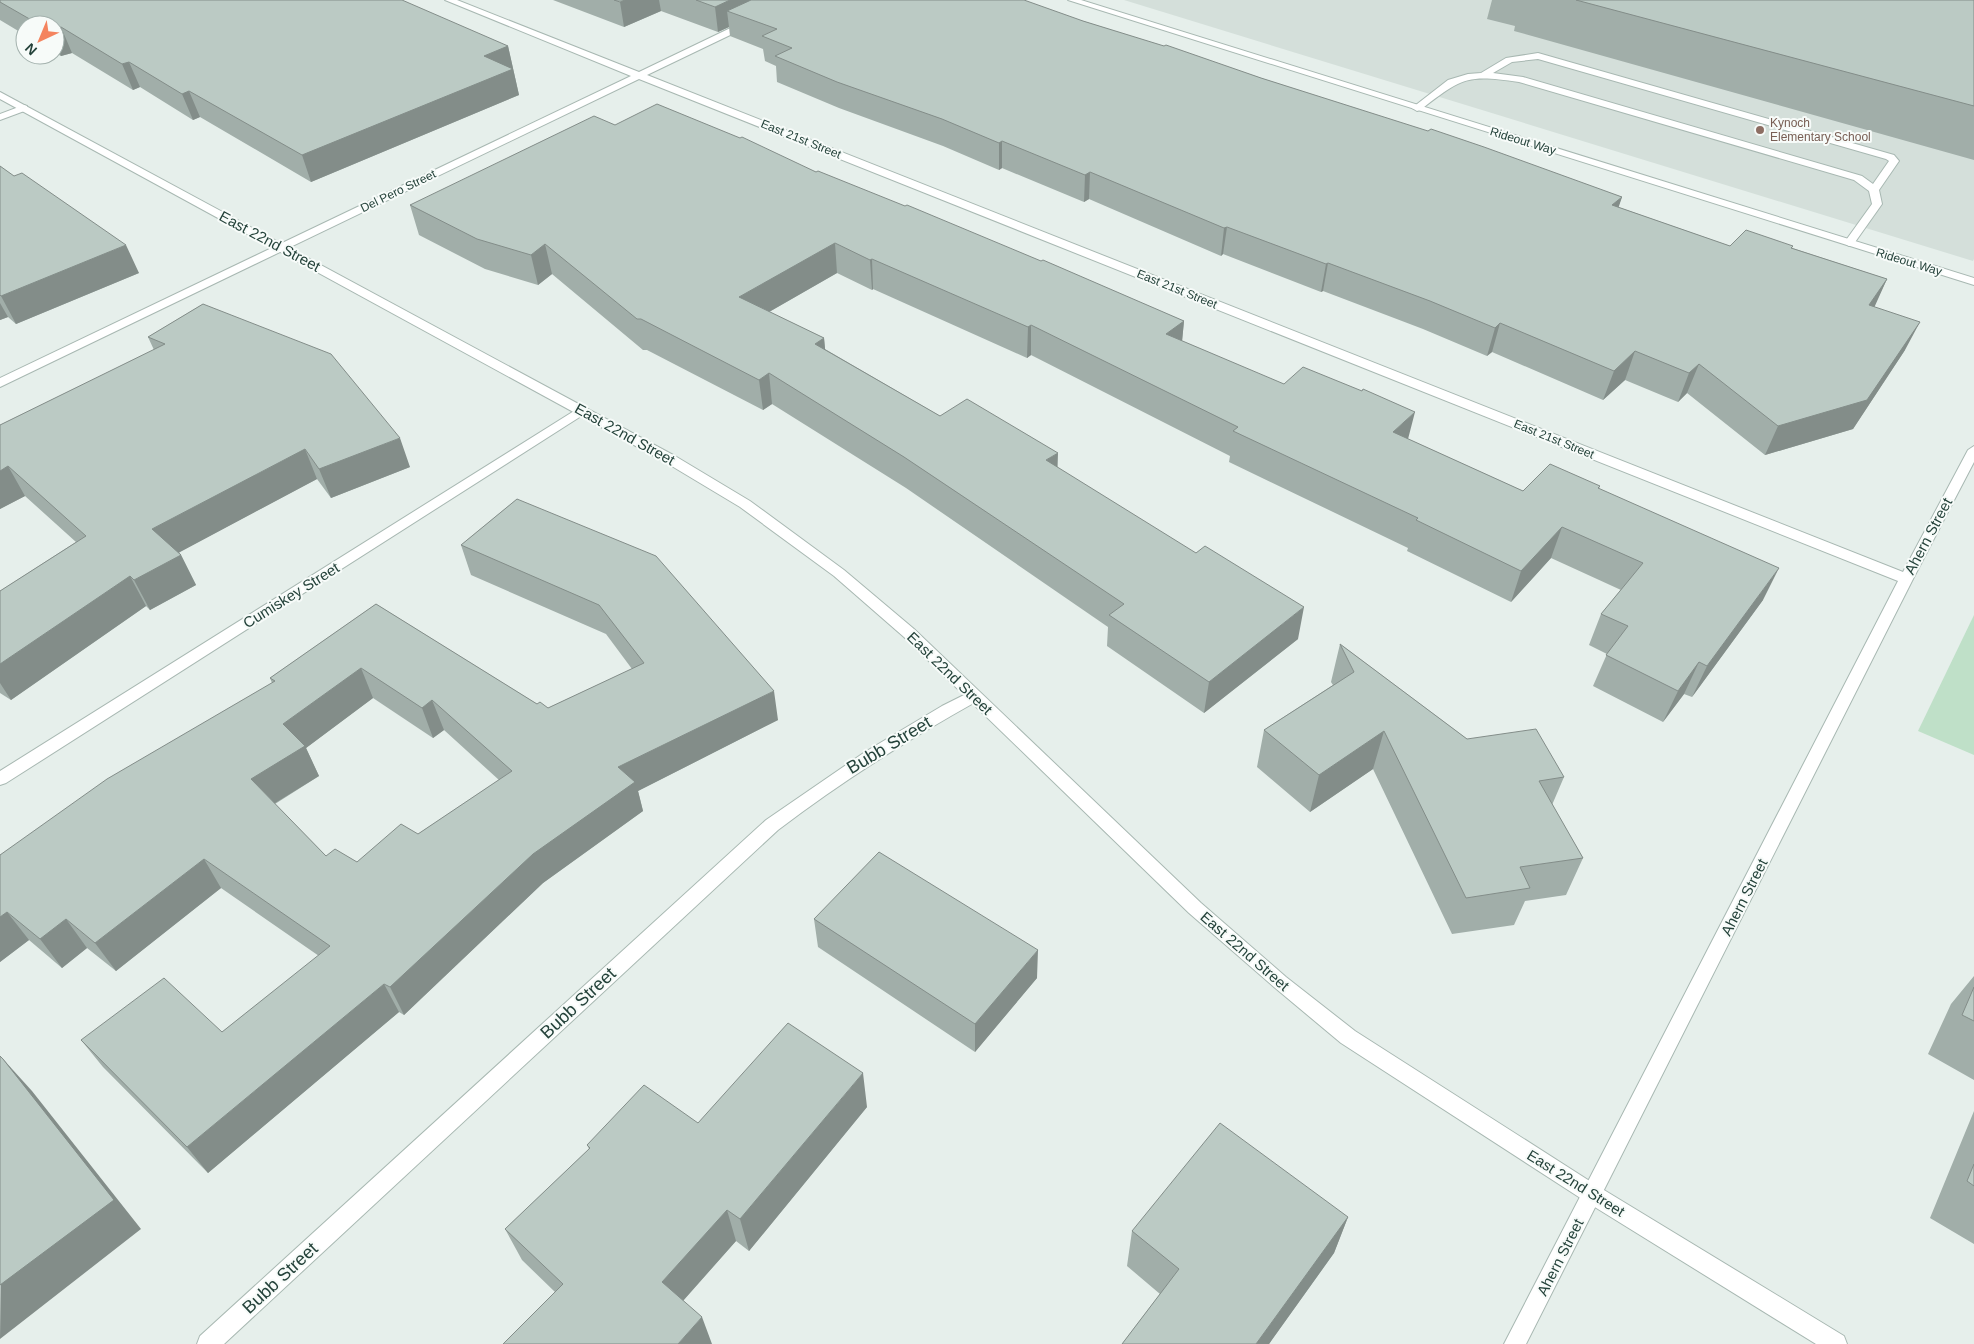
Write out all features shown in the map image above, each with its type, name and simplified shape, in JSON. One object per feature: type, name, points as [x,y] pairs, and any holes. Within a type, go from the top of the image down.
[{"type":"street","name":"East 21st Street","points":[[449,0],[1906,579]]},
{"type":"street","name":"Rideout Way","points":[[1072,0],[1974,282]]},
{"type":"street","name":"Del Pero Street","points":[[0,383],[762,17]]},
{"type":"street","points":[[1484,75],[1502,62],[1516,57],[1538,56],[1890,156],[1894,161],[1874,190]]},
{"type":"street","points":[[1417,108],[1451,82],[1473,76],[1484,75],[1520,80],[1858,178],[1874,190],[1877,204],[1849,243]]},
{"type":"street","name":"East 22nd Street","points":[[0,95],[670,458],[746,504],[839,573],[909,633],[1195,908],[1348,1037],[1592,1194],[1836,1344]]},
{"type":"street","points":[[0,117],[24,108]]},
{"type":"street","name":"Cumiskey Street","points":[[0,779],[582,410]]},
{"type":"street","name":"Ahern Street","points":[[1515,1344],[1906,579],[1974,450]]},
{"type":"street","name":"Bubb Street","points":[[208,1344],[772,825],[811,794],[860,762],[974,696]]},
{"type":"shaded area","name":"Kynoch Elementary School","points":[[1124,0],[1974,0],[1974,259],[1973,261]]},
{"type":"green space","points":[[1974,615],[1974,755],[1918,731]]},
{"type":"building","points":[[0,0],[402,0],[508,46],[484,56],[513,69],[302,155],[189,91],[182,94],[129,62],[122,64],[65,29],[65,15],[23,15],[0,2]]},
{"type":"building","points":[[696,0],[730,0],[715,7]]},
{"type":"building","points":[[751,0],[1024,0],[1083,21],[1164,46],[1166,45],[1261,78],[1428,131],[1431,129],[1484,147],[1622,197],[1612,205],[1730,246],[1746,230],[1793,246],[1791,248],[1887,279],[1869,305],[1920,322],[1867,400],[1778,426],[1699,364],[1689,373],[1635,351],[1614,371],[1500,323],[1495,328],[1430,301],[1328,263],[1326,264],[1227,227],[1224,228],[1090,172],[1085,175],[1002,141],[999,143],[942,119],[837,82],[775,56],[792,48],[762,36],[777,29],[727,11]]},
{"type":"building","points":[[1576,0],[1974,0],[1974,106]]},
{"type":"building","points":[[657,104],[740,138],[742,137],[816,172],[818,171],[905,206],[907,205],[1041,261],[1043,260],[1184,321],[1166,334],[1284,384],[1303,367],[1362,391],[1363,389],[1415,412],[1393,432],[1523,491],[1550,464],[1600,486],[1598,488],[1779,568],[1707,666],[1699,662],[1678,691],[1606,655],[1628,626],[1601,614],[1643,563],[1562,527],[1521,571],[1416,520],[1418,518],[1233,431],[1238,427],[1031,325],[1028,327],[872,259],[870,260],[835,243],[739,297],[824,338],[815,344],[940,416],[967,399],[1058,453],[1046,460],[1196,553],[1205,546],[1304,607],[1209,682],[1109,615],[1124,604],[904,457],[769,373],[759,380],[641,319],[637,319],[545,244],[531,255],[477,239],[410,205],[594,116],[615,125]]},
{"type":"building","points":[[0,166],[14,176],[22,173],[126,245],[1,296]]},
{"type":"building","points":[[203,304],[331,354],[400,438],[319,469],[305,449],[152,529],[181,555],[134,580],[130,576],[0,664],[0,591],[86,536],[8,466],[0,471],[0,425],[165,344],[148,337]]},
{"type":"building","points":[[517,499],[656,556],[774,691],[618,767],[635,782],[533,854],[390,987],[384,984],[187,1147],[81,1040],[164,978],[222,1032],[330,946],[204,859],[95,943],[66,919],[40,939],[7,912],[0,917],[0,855],[107,779],[275,681],[270,678],[376,604],[537,704],[540,702],[548,708],[644,663],[599,605],[461,545]],"holes":[[[361,668],[422,708],[432,700],[512,771],[418,834],[401,824],[357,862],[335,849],[326,856],[251,779],[305,746],[283,724]]]},
{"type":"building","points":[[1340,644],[1467,739],[1536,729],[1564,777],[1539,781],[1583,858],[1520,867],[1530,888],[1466,898],[1384,731],[1319,775],[1264,730],[1354,672]]},
{"type":"building","points":[[879,852],[1038,950],[975,1024],[814,919]]},
{"type":"building","points":[[1974,987],[1974,1021],[1962,1015]]},
{"type":"building","points":[[788,1023],[863,1073],[740,1219],[727,1210],[662,1282],[702,1317],[678,1344],[503,1344],[563,1284],[505,1229],[590,1148],[587,1145],[644,1085],[698,1123]]},
{"type":"building","points":[[0,1056],[114,1200],[0,1285]]},
{"type":"building","points":[[1220,1123],[1348,1217],[1256,1344],[1122,1344],[1179,1269],[1132,1231]]},
{"type":"building","points":[[1974,1164],[1974,1186],[1967,1181]]},
{"type":"place","name":"Kynoch Elementary School","points":[[1760,130]]}]
